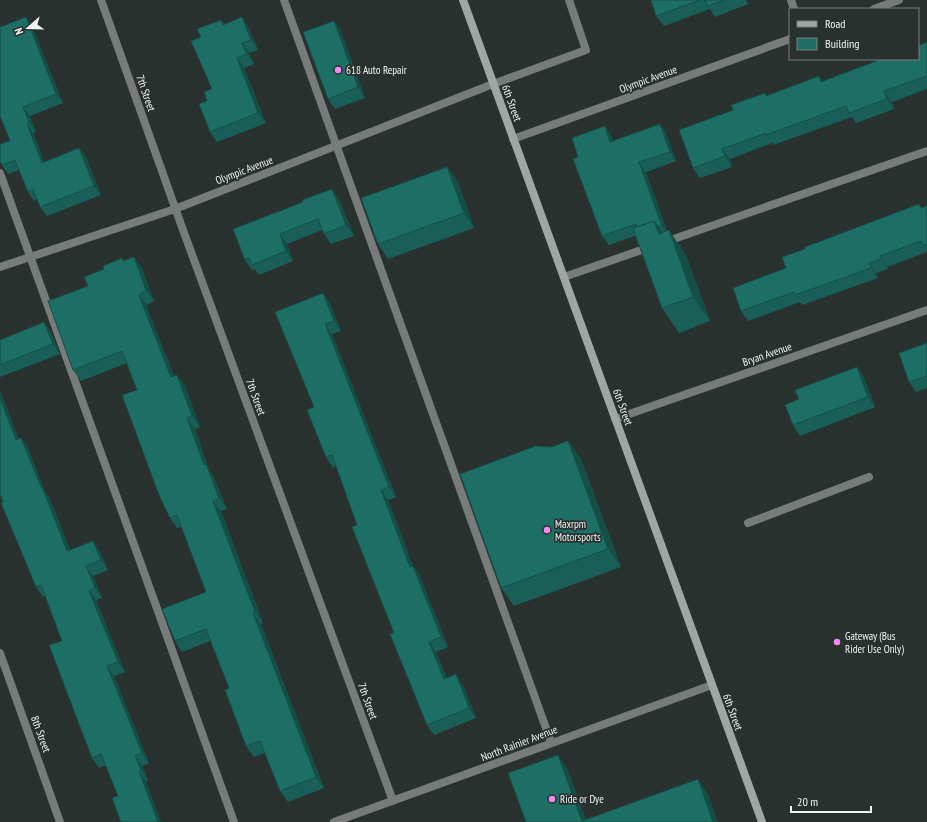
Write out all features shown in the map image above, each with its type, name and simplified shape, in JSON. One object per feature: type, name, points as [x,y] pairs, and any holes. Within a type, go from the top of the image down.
[{"type":"main road","name":"6th Street","points":[[463,0],[762,822]]},
{"type":"street","name":"7th Street","points":[[102,0],[175,209],[393,801]]},
{"type":"street","points":[[284,0],[338,145],[552,742]]},
{"type":"street","name":"Olympic Avenue","points":[[0,267],[175,209],[493,84],[586,50],[569,0]]},
{"type":"street","points":[[877,8],[900,0]]},
{"type":"street","name":"Olympic Avenue","points":[[513,139],[789,39]]},
{"type":"street","points":[[564,277],[927,151]]},
{"type":"street","points":[[0,173],[234,822]]},
{"type":"street","name":"Bryan Avenue","points":[[615,419],[927,310]]},
{"type":"street","points":[[748,523],[869,477]]},
{"type":"street","name":"8th Street","points":[[0,653],[60,822]]},
{"type":"street","name":"North Rainier Avenue","points":[[334,822],[712,685]]},
{"type":"building","points":[[651,0],[700,0],[656,16]]},
{"type":"building","points":[[705,0],[725,0],[708,6]]},
{"type":"building","points":[[26,17],[56,94],[23,107],[29,122],[27,124],[42,163],[79,148],[94,186],[40,207],[33,189],[28,192],[15,160],[2,165],[0,161],[0,144],[10,141],[0,116],[0,27]]},
{"type":"building","points":[[242,17],[251,40],[242,43],[247,54],[237,58],[258,113],[210,132],[199,104],[207,101],[204,92],[212,89],[191,41],[201,37],[197,29],[221,20],[223,25]]},
{"type":"building","name":"618 Auto Repair","points":[[334,21],[358,87],[328,99],[303,32]]},
{"type":"building","points":[[927,42],[927,76],[884,91],[887,99],[849,113],[846,106],[766,135],[766,133],[722,149],[725,156],[693,168],[679,130],[733,110],[731,105],[765,93],[766,96],[819,76],[821,82],[879,60],[919,60],[919,46]]},
{"type":"building","points":[[660,124],[670,152],[639,162],[662,226],[659,227],[654,221],[637,227],[636,224],[602,236],[573,159],[578,157],[572,138],[605,126],[610,142]]},
{"type":"building","points":[[447,167],[464,213],[378,244],[361,198]]},
{"type":"building","points":[[332,189],[346,225],[324,234],[318,219],[280,234],[286,251],[252,265],[249,258],[245,260],[233,229]]},
{"type":"building","points":[[919,204],[921,208],[927,206],[927,244],[923,245],[921,241],[880,256],[881,259],[869,263],[871,268],[795,295],[794,292],[741,311],[733,288],[786,268],[782,257]]},
{"type":"building","points":[[654,221],[659,234],[669,230],[693,297],[662,308],[633,228]]},
{"type":"building","points":[[134,257],[146,290],[139,295],[140,298],[171,377],[177,375],[192,416],[187,418],[204,465],[206,464],[219,498],[213,501],[255,612],[253,613],[316,777],[280,791],[260,741],[246,746],[225,690],[229,688],[206,629],[175,641],[162,609],[206,592],[177,515],[170,518],[159,495],[122,395],[137,390],[122,351],[73,370],[48,301],[88,286],[84,277],[104,269],[103,266],[122,258],[123,261]]},
{"type":"building","points":[[323,293],[334,321],[325,324],[389,487],[381,490],[410,567],[413,566],[441,637],[429,642],[444,679],[456,674],[469,708],[427,725],[390,634],[394,633],[352,527],[357,525],[332,455],[326,457],[307,410],[314,407],[275,312]]},
{"type":"building","points":[[44,322],[53,344],[0,365],[0,340]]},
{"type":"building","points":[[927,343],[927,376],[909,382],[899,353]]},
{"type":"building","points":[[857,367],[868,397],[793,425],[785,405],[799,399],[795,390]]},
{"type":"building","points":[[0,398],[16,440],[21,438],[67,551],[93,541],[101,560],[86,566],[95,588],[89,591],[118,662],[107,666],[142,753],[135,756],[158,822],[121,822],[112,798],[118,796],[101,754],[92,758],[49,645],[62,641],[41,585],[36,587],[1,503],[3,502],[0,494]]},
{"type":"building","name":"Maxrpm Motorsports","points":[[568,441],[608,549],[501,588],[460,474],[536,446],[551,447]]},
{"type":"building","points":[[558,755],[582,821],[698,779],[713,822],[526,822],[508,773]]},
{"type":"place","name":"618 Auto Repair","points":[[338,70]]},
{"type":"place","name":"Maxrpm Motorsports","points":[[547,530]]},
{"type":"place","name":"Gateway (Bus Rider Use Only)","points":[[837,642]]},
{"type":"place","name":"Ride or Dye","points":[[552,799]]}]
